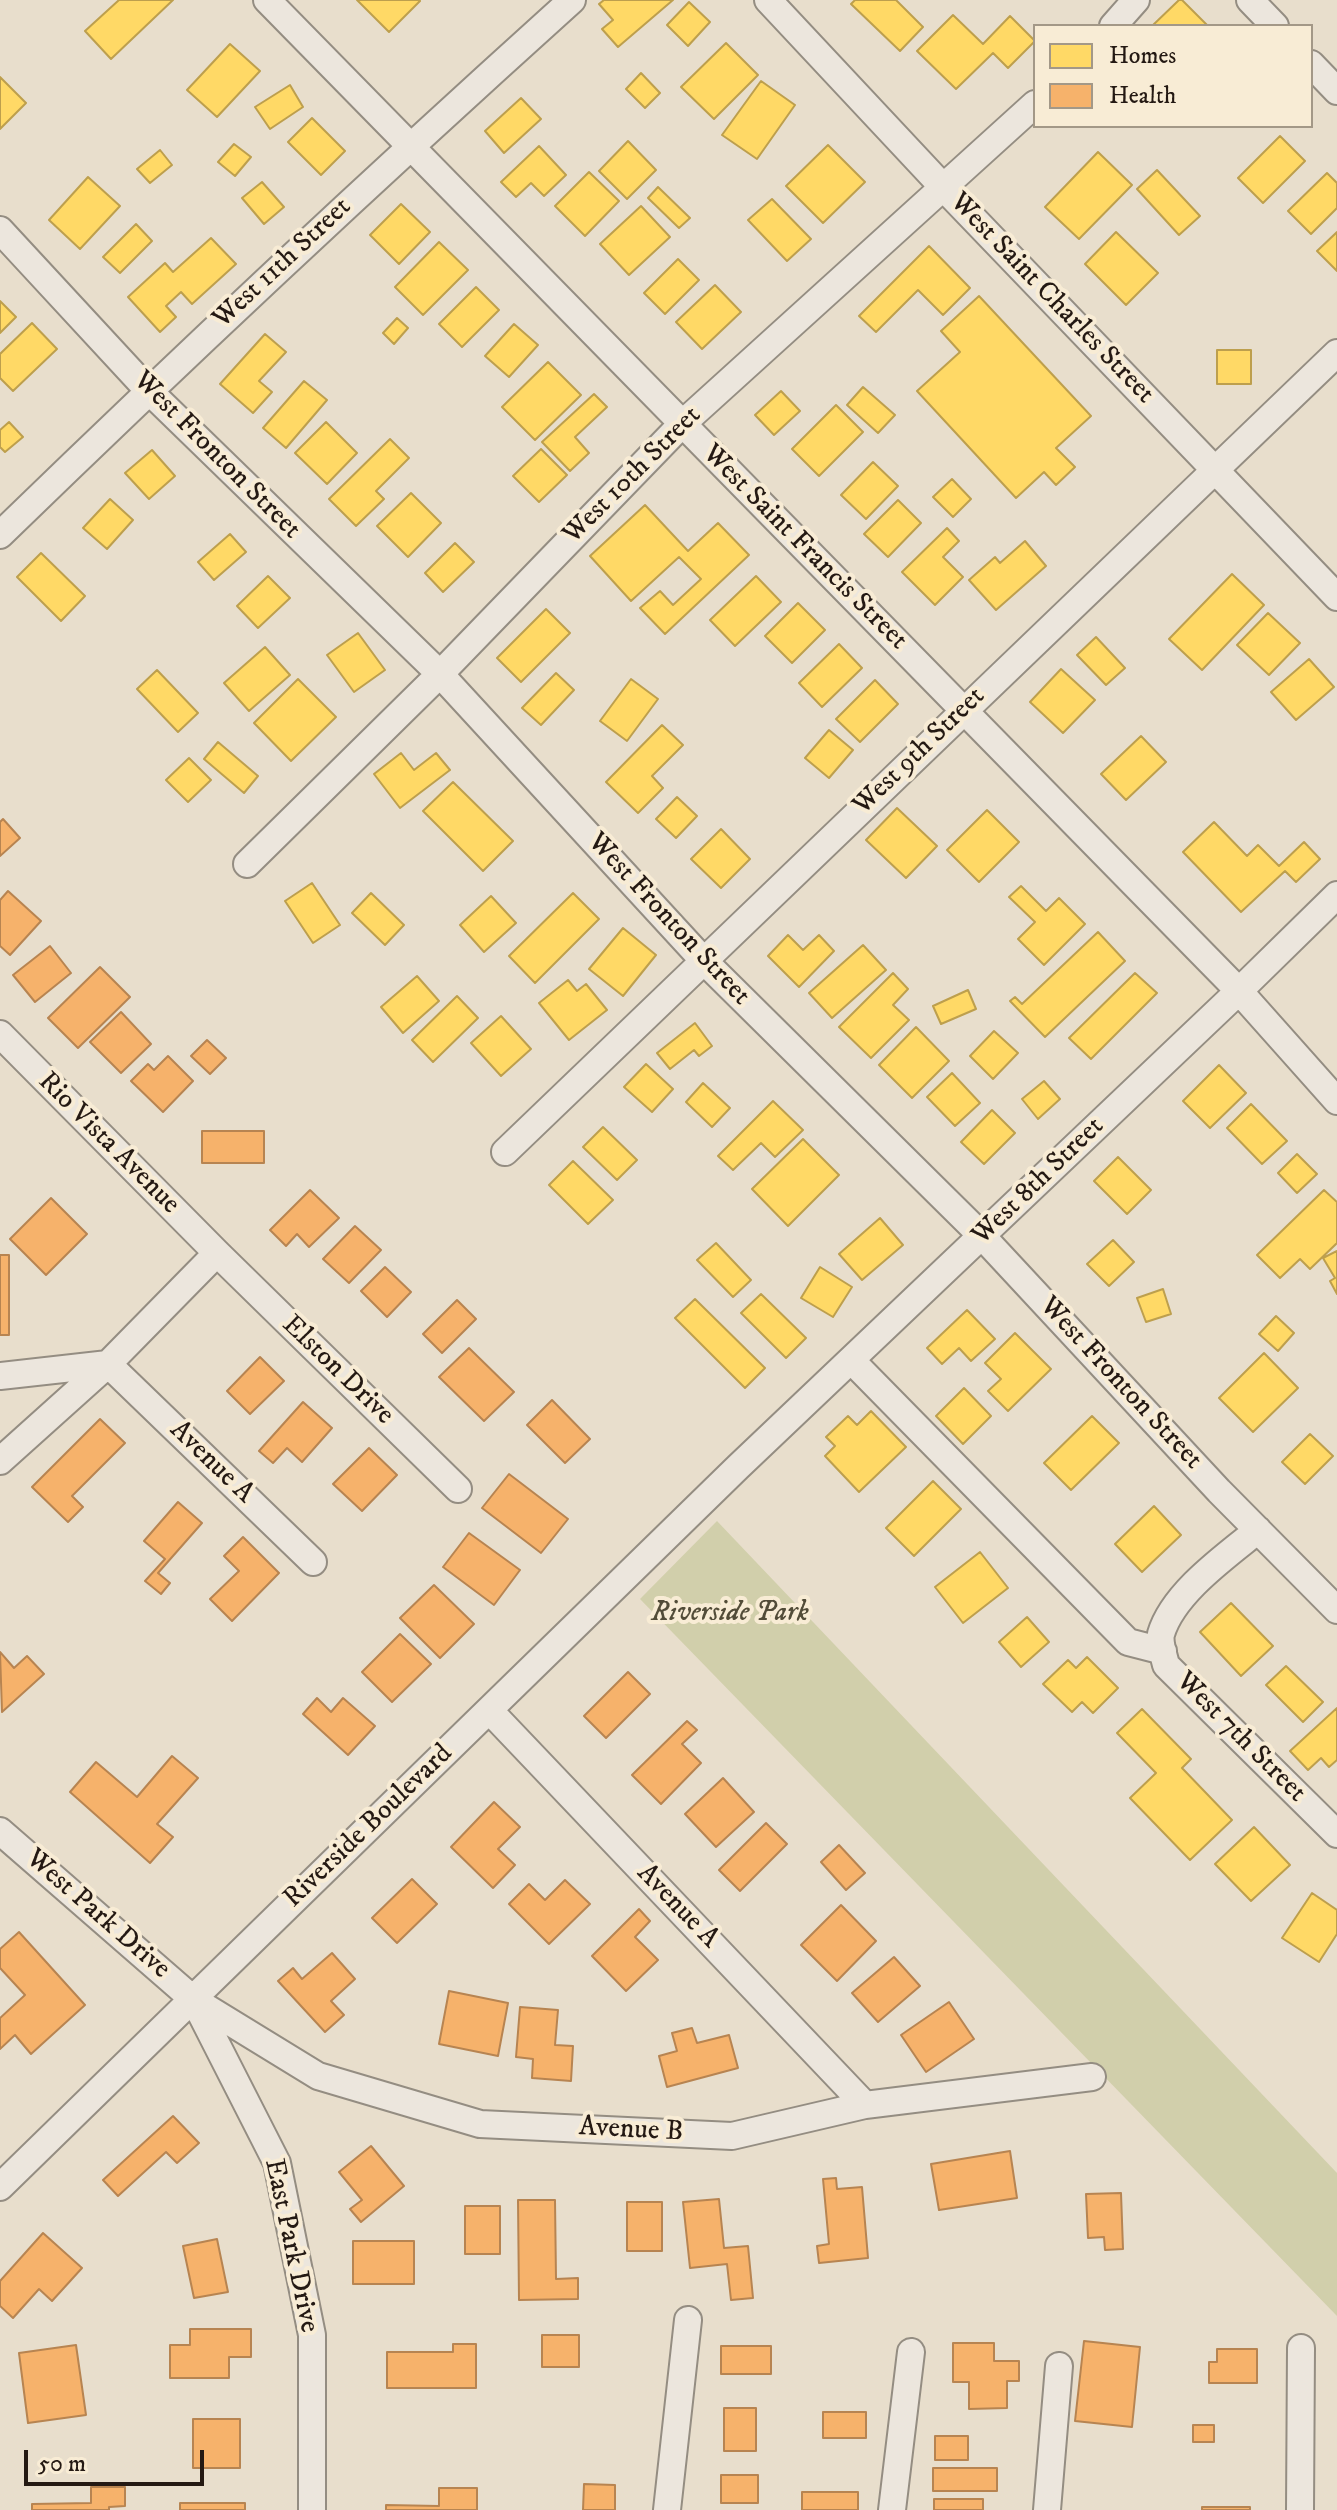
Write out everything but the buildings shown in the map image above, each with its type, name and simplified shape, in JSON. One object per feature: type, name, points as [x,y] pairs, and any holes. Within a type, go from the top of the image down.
[{"type":"street","name":"West Saint Francis Street","points":[[267,0],[1239,991],[1337,1101]]},
{"type":"street","name":"West 11th Street","points":[[0,535],[148,390],[572,0]]},
{"type":"street","name":"West Saint Charles Street","points":[[768,0],[1337,597]]},
{"type":"street","points":[[1115,24],[1136,0]]},
{"type":"street","points":[[1250,0],[1273,24]]},
{"type":"street","points":[[1313,66],[1337,91]]},
{"type":"street","name":"West 10th Street","points":[[247,864],[440,674],[682,424],[1033,106]]},
{"type":"street","name":"West Fronton Street","points":[[0,230],[148,390],[440,674],[704,961],[982,1236],[1337,1610]]},
{"type":"street","name":"West 9th Street","points":[[505,1152],[1337,353]]},
{"type":"street","name":"West 8th Street","points":[[738,1467],[1337,895]]},
{"type":"street","name":"Rio Vista Avenue","points":[[0,1034],[217,1253]]},
{"type":"street","points":[[0,1461],[108,1364],[217,1253]]},
{"type":"street","name":"Elston Drive","points":[[217,1253],[458,1489]]},
{"type":"street","points":[[851,1360],[1128,1642],[1163,1651]]},
{"type":"street","points":[[0,1376],[108,1364]]},
{"type":"street","name":"Avenue A","points":[[108,1364],[313,1562]]},
{"type":"street","name":"Riverside Boulevard","points":[[0,2187],[738,1467]]},
{"type":"street","name":"West 7th Street","points":[[1258,1530],[1210,1569],[1172,1609],[1160,1637],[1166,1665],[1337,1834]]},
{"type":"street","name":"Avenue A","points":[[489,1710],[865,2105]]},
{"type":"street","name":"West Park Drive","points":[[0,1831],[194,2000]]},
{"type":"street","name":"Avenue B","points":[[194,2000],[318,2076],[480,2124],[732,2136],[865,2105],[1092,2077]]},
{"type":"street","name":"East Park Drive","points":[[194,2000],[277,2163],[312,2335],[312,2510]]},
{"type":"street","points":[[667,2510],[688,2320]]},
{"type":"street","points":[[1300,2510],[1301,2348]]},
{"type":"street","points":[[892,2510],[911,2352]]},
{"type":"street","points":[[1047,2510],[1059,2366]]},
{"type":"green space","name":"Riverside Park","points":[[717,1521],[1337,2173],[1337,2316],[640,1599]]}]
